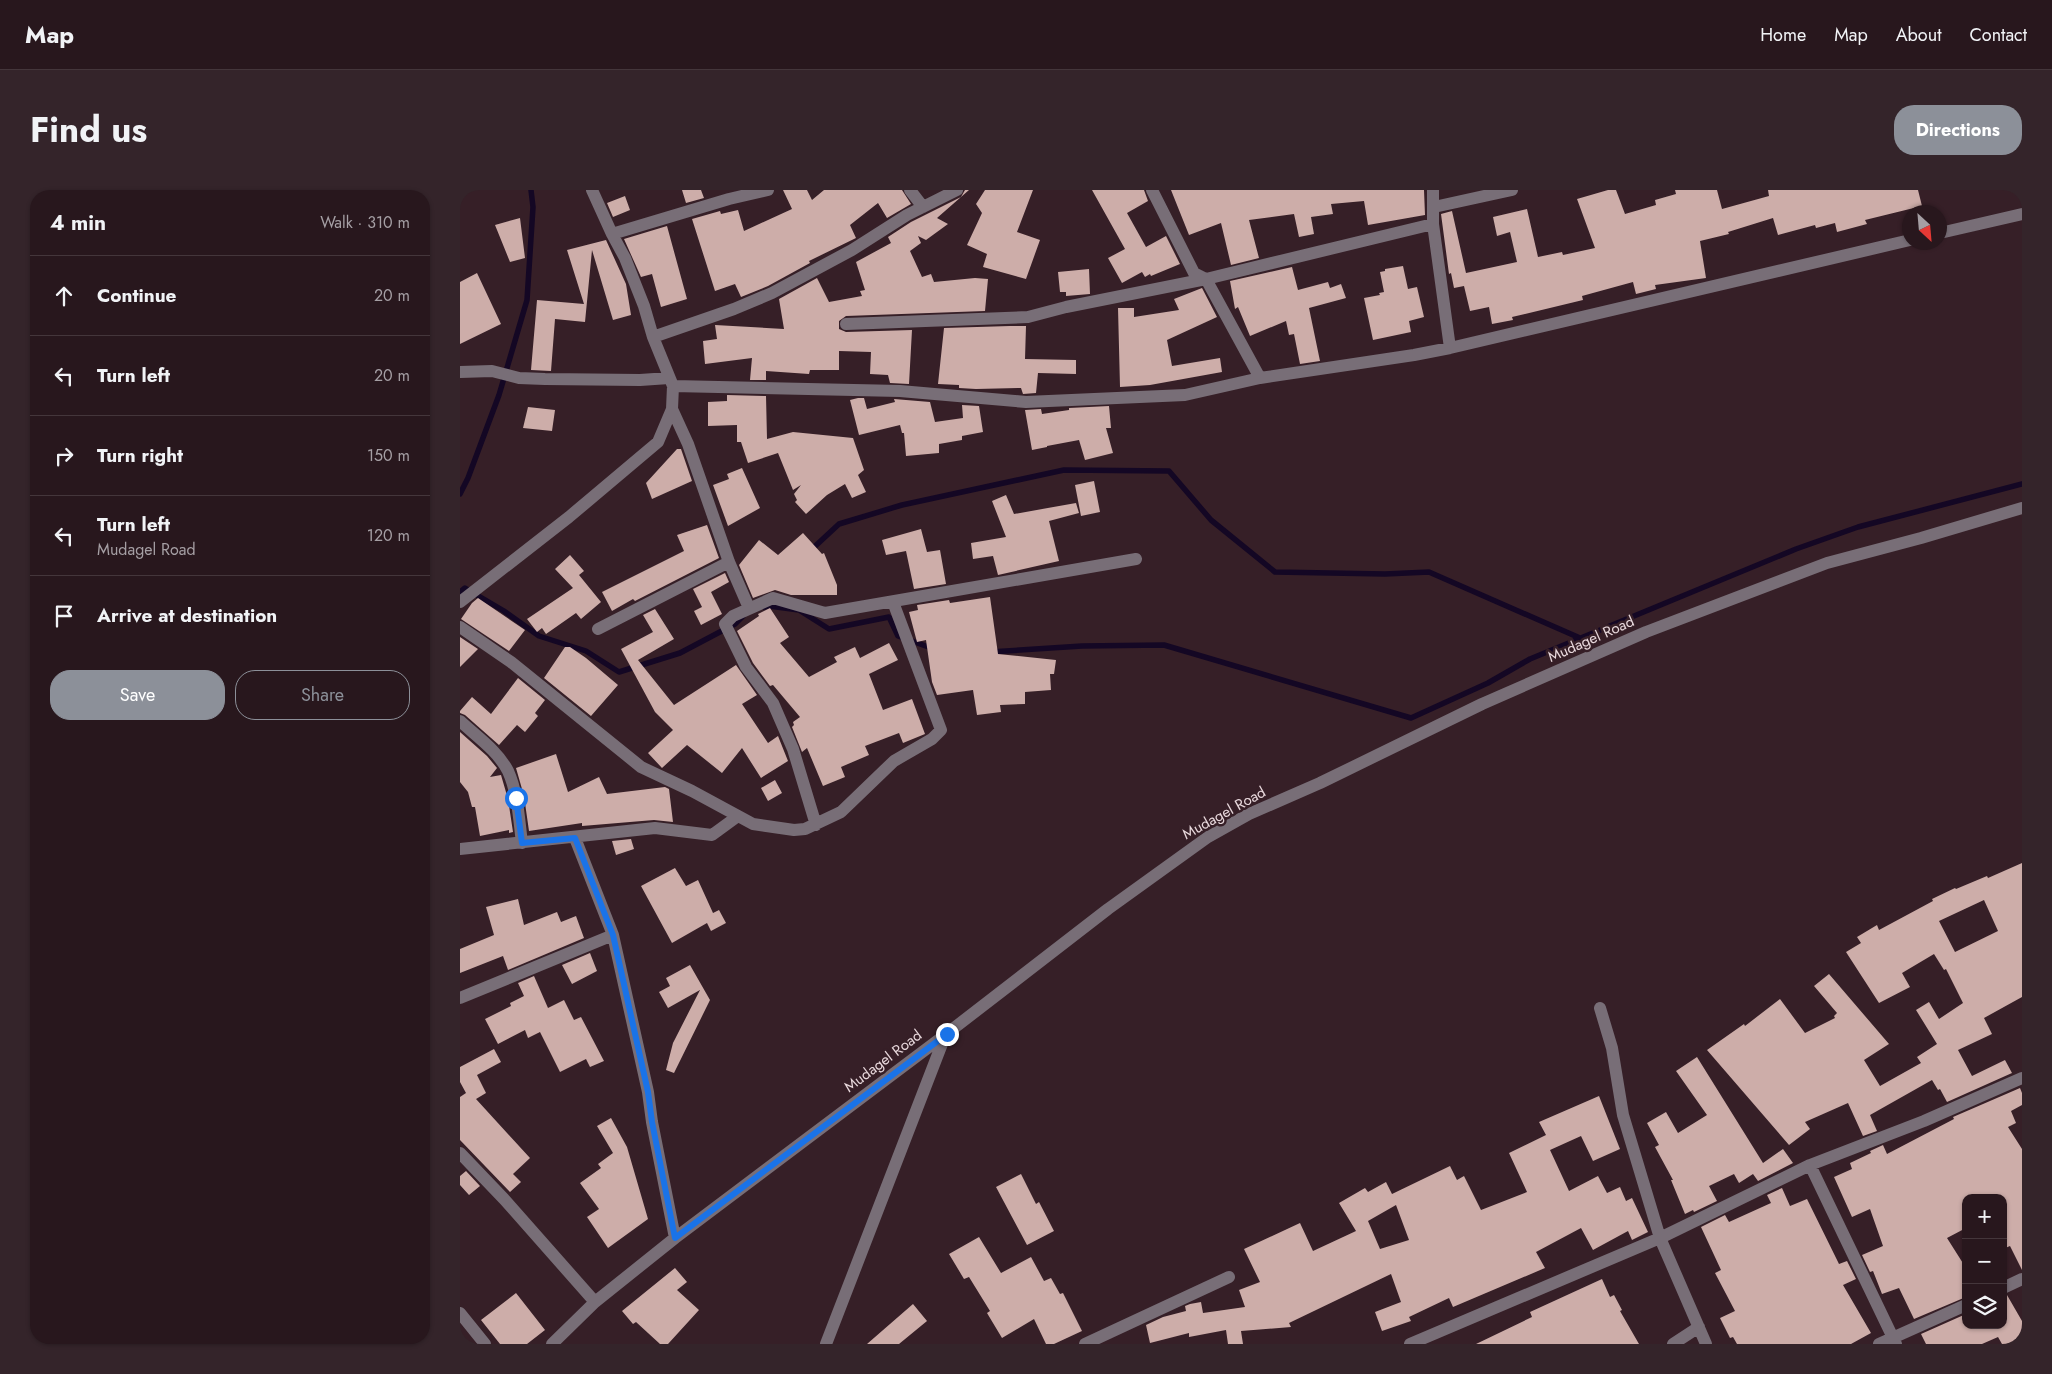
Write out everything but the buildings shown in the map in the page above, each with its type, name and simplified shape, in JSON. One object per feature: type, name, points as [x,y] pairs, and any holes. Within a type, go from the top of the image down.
[{"type":"street","points":[[592,190],[625,258],[641,298],[653,337],[671,382],[672,409],[688,444],[729,562],[748,608]]},
{"type":"street","points":[[612,234],[728,195],[768,190]]},
{"type":"street","points":[[910,190],[923,207]]},
{"type":"street","points":[[653,337],[734,309],[772,293],[852,250],[923,207],[958,190]]},
{"type":"street","points":[[1152,190],[1194,273],[1206,279],[1260,378]]},
{"type":"street","points":[[1433,190],[1433,224],[1450,348]]},
{"type":"street","points":[[1434,207],[1512,190]]},
{"type":"street","points":[[1947,231],[2022,214]]},
{"type":"street","points":[[846,324],[1028,317],[1066,307],[1206,279],[1433,224]]},
{"type":"street","points":[[460,372],[492,371],[519,378],[640,380],[900,391],[1026,402],[1185,395],[1260,378],[1450,348],[1902,242]]},
{"type":"street","points":[[460,602],[569,516],[658,442],[672,409]]},
{"type":"street","name":"Mudagel Road","points":[[552,1344],[595,1302],[675,1238],[945,1036],[1108,909],[1190,848],[1249,814],[1320,783],[1482,704],[1646,632],[1827,563],[2022,508]]},
{"type":"street","points":[[816,825],[793,750],[773,703],[746,667],[725,624],[733,616],[773,598],[825,613],[1136,559]]},
{"type":"street","points":[[598,629],[729,562]]},
{"type":"street","points":[[460,627],[511,662],[641,767],[692,791],[753,824],[794,830],[816,825],[841,812],[894,761],[932,739],[941,730],[893,602]]},
{"type":"street","points":[[460,720],[496,754],[508,771],[516,798],[522,843]]},
{"type":"street","points":[[460,849],[655,828],[712,835],[738,816]]},
{"type":"street","points":[[575,838],[613,935],[648,1092],[652,1122],[675,1238]]},
{"type":"street","points":[[460,998],[613,935]]},
{"type":"street","points":[[1600,1008],[1612,1048],[1624,1115],[1660,1238],[1706,1344]]},
{"type":"street","points":[[826,1344],[945,1036]]},
{"type":"street","points":[[1410,1344],[1660,1238],[1810,1165],[1924,1121],[2022,1078]]},
{"type":"street","points":[[460,1152],[595,1302]]},
{"type":"street","points":[[1810,1165],[1894,1341]]},
{"type":"street","points":[[1086,1344],[1229,1277]]},
{"type":"street","points":[[2007,1286],[2022,1280]]},
{"type":"street","points":[[1879,1344],[1894,1341],[1962,1307]]},
{"type":"street","points":[[460,1313],[485,1344]]},
{"type":"street","points":[[1673,1344],[1699,1327]]},
{"type":"waterway","points":[[460,494],[468,478],[499,395],[527,300],[533,207],[531,190]]},
{"type":"waterway","points":[[811,550],[839,524],[902,505],[1064,470],[1169,471],[1211,520],[1275,572],[1385,574],[1429,572],[1580,638]]},
{"type":"waterway","points":[[990,652],[1082,646],[1164,645],[1411,718],[1488,683],[1530,659],[1796,549],[1858,527],[2022,484]]},
{"type":"waterway","points":[[460,592],[465,588],[504,611],[539,636],[586,651],[619,672],[680,653],[735,624],[743,616]]},
{"type":"waterway","points":[[764,607],[799,610],[829,629],[889,617],[898,636],[934,649]]},
{"type":"route","points":[[516,798],[522,843],[575,838],[613,935],[648,1092],[661,1173],[675,1238],[947,1034]]}]
